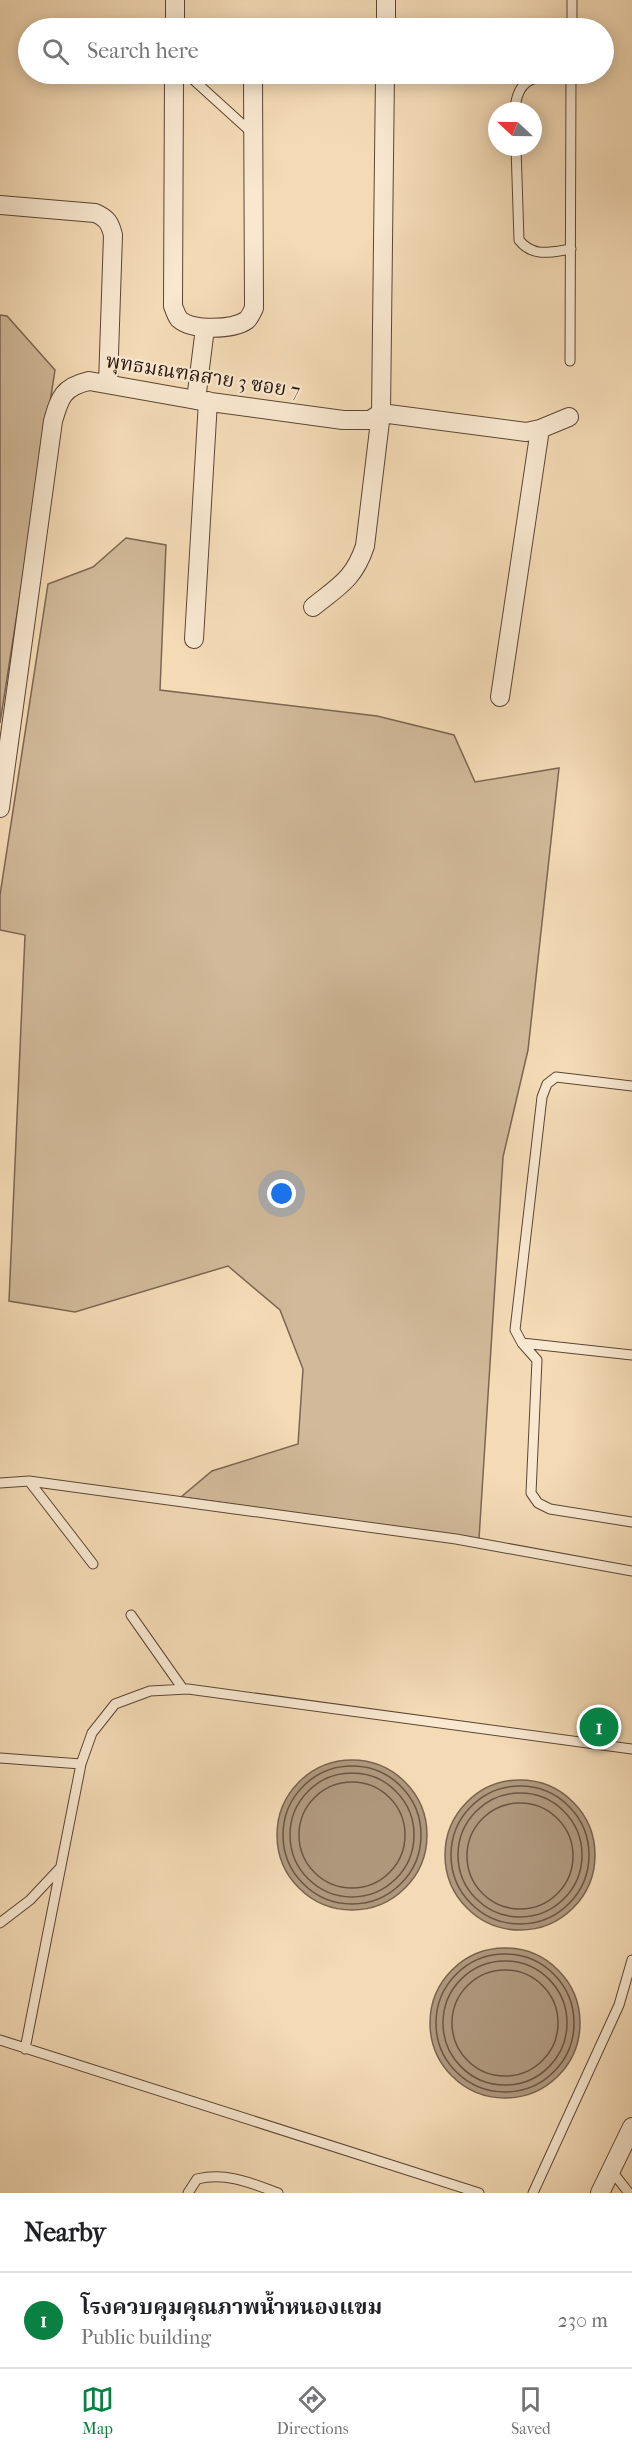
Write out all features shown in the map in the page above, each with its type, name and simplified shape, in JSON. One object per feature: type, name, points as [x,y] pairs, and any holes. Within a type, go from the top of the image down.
[{"type":"street","points":[[175,0],[175,18]]},
{"type":"street","points":[[386,0],[386,18]]},
{"type":"street","points":[[174,84],[173,306],[177,317],[185,323],[205,328],[237,325],[249,319],[254,308],[253,84]]},
{"type":"street","points":[[313,607],[349,578],[359,564],[365,546],[381,413],[385,84]]},
{"type":"street","points":[[0,205],[95,213],[104,217],[110,224],[113,235],[108,384]]},
{"type":"street","points":[[194,639],[205,328]]},
{"type":"street","name":"พุทธมณฑลสาย 3 ซอย 7","points":[[0,808],[53,421],[60,399],[72,385],[89,381],[202,401],[359,422],[370,420],[381,413]]},
{"type":"street","points":[[381,413],[526,432],[569,417]]},
{"type":"street","points":[[500,697],[540,429]]},
{"type":"street","points":[[600,2193],[630,2136]]},
{"type":"lane","points":[[572,0],[572,18]]},
{"type":"lane","points":[[199,84],[254,135]]},
{"type":"lane","points":[[516,102],[524,84]]},
{"type":"lane","points":[[570,361],[572,84]]},
{"type":"lane","points":[[516,156],[519,240],[525,249],[540,253],[571,249]]},
{"type":"lane","points":[[632,1086],[556,1077],[547,1084],[542,1097],[515,1330],[522,1343],[537,1360],[531,1492],[538,1503],[550,1509],[632,1522]]},
{"type":"lane","points":[[522,1343],[632,1355]]},
{"type":"lane","points":[[0,1483],[29,1481],[456,1539],[632,1571]]},
{"type":"lane","points":[[29,1481],[93,1564]]},
{"type":"lane","points":[[131,1615],[183,1689]]},
{"type":"lane","points":[[25,2049],[81,1764],[92,1733],[116,1704],[150,1691],[183,1689],[632,1749]]},
{"type":"lane","points":[[0,1758],[81,1764]]},
{"type":"lane","points":[[0,1923],[30,1900],[62,1866]]},
{"type":"lane","points":[[533,2193],[619,2005],[632,1960]]},
{"type":"lane","points":[[0,2040],[479,2193]]},
{"type":"lane","points":[[611,2170],[629,2193]]},
{"type":"lane","points":[[188,2193],[197,2179],[214,2175],[235,2177],[278,2193]]},
{"type":"shaded area","points":[[0,315],[7,316],[55,370],[0,723]]},
{"type":"shaded area","points":[[126,538],[166,545],[160,690],[377,716],[454,735],[475,782],[559,768],[528,1050],[503,1157],[479,1539],[181,1497],[212,1471],[298,1444],[303,1369],[280,1310],[228,1266],[75,1312],[9,1301],[25,935],[0,930],[0,895],[48,584],[93,567]]},
{"type":"water","points":[[352,1760],[367,1761],[381,1766],[394,1772],[405,1782],[415,1793],[421,1806],[426,1820],[426,1850],[421,1864],[415,1877],[405,1888],[394,1898],[381,1904],[367,1909],[352,1910],[337,1909],[323,1904],[310,1898],[299,1888],[289,1877],[283,1864],[278,1850],[277,1835],[278,1820],[283,1806],[289,1793],[299,1782],[310,1772],[323,1766],[337,1761]]},
{"type":"water","points":[[520,1780],[535,1781],[549,1786],[562,1792],[573,1802],[583,1813],[589,1826],[594,1840],[594,1870],[589,1884],[583,1897],[573,1908],[562,1918],[549,1924],[535,1929],[520,1930],[505,1929],[491,1924],[478,1918],[467,1908],[457,1897],[451,1884],[446,1870],[445,1855],[446,1840],[451,1826],[457,1813],[467,1802],[478,1792],[491,1786],[505,1781]]},
{"type":"water","points":[[505,1948],[520,1949],[534,1954],[547,1960],[558,1970],[568,1981],[574,1994],[579,2008],[579,2038],[574,2052],[568,2065],[558,2076],[547,2086],[534,2092],[520,2097],[505,2098],[490,2097],[476,2092],[463,2086],[452,2076],[442,2065],[436,2052],[431,2038],[430,2023],[431,2008],[436,1994],[442,1981],[452,1970],[463,1960],[476,1954],[490,1949]]},
{"type":"place","name":"โรงควบคุมคุณภาพน้ำหนองแขม","points":[[599,1727]]}]
